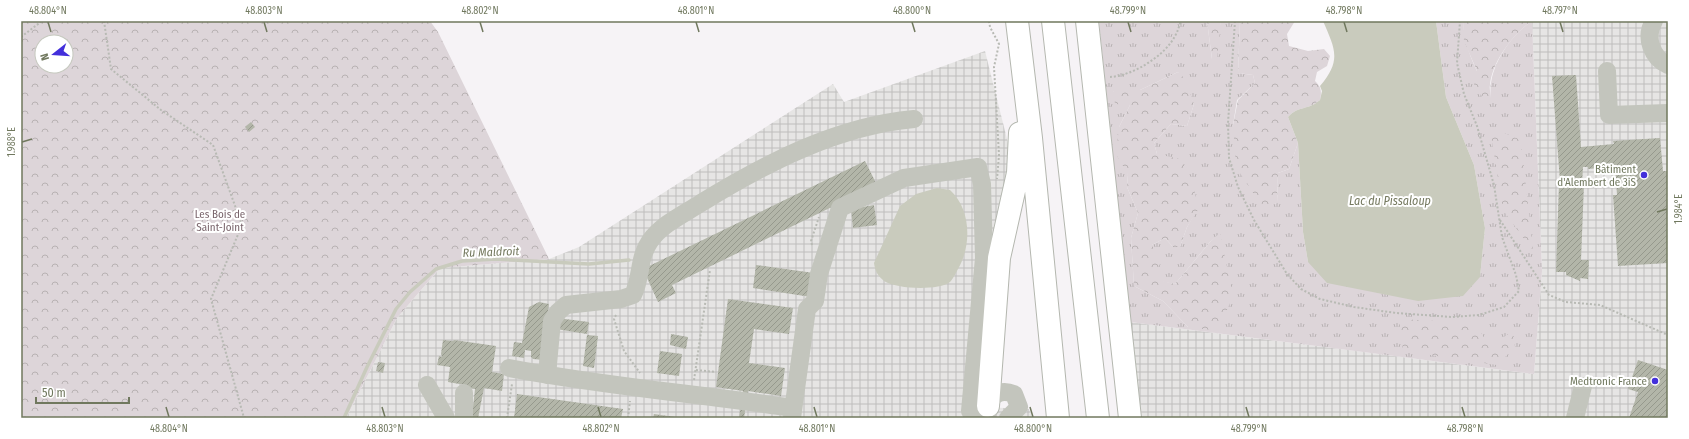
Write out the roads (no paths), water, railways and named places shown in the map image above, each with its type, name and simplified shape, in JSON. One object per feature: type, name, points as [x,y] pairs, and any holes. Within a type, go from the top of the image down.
[{"type":"highway","points":[[1017,21],[1024,73],[1058,418]]},
{"type":"highway","points":[[1053,21],[1098,418]]},
{"type":"highway","points":[[1087,26],[1130,418]]},
{"type":"highway","points":[[988,413],[999,258],[1018,173],[1020,136],[1016,95],[1024,73]]},
{"type":"street","points":[[1654,21],[1649,36],[1651,47],[1656,56],[1668,66]]},
{"type":"street","points":[[1607,71],[1609,115],[1668,112]]},
{"type":"street","points":[[547,375],[552,321],[558,312],[566,305],[621,299],[633,295],[638,285],[640,261],[650,240],[667,224],[744,177],[820,141],[885,122],[914,119]]},
{"type":"street","points":[[512,369],[572,380],[693,394],[793,413],[807,308],[815,301],[819,274],[840,208],[904,178],[978,167],[982,184],[984,258],[970,411],[988,413],[993,398],[1000,391],[1007,391],[1014,394],[1019,407],[1008,418]]},
{"type":"street","points":[[428,385],[446,418]]},
{"type":"street","points":[[1575,418],[1583,386]]},
{"type":"street","points":[[464,393],[464,418]]},
{"type":"water","name":"Lac du Pissaloup","points":[[1323,21],[1436,21],[1446,97],[1474,165],[1485,228],[1480,277],[1463,296],[1418,301],[1327,283],[1308,262],[1303,232],[1298,143],[1288,117],[1292,113],[1311,106],[1320,100],[1322,91],[1320,86],[1327,77],[1334,61],[1331,39]]},
{"type":"water","points":[[937,188],[950,190],[962,207],[965,217],[967,228],[966,249],[963,259],[954,276],[950,282],[944,285],[927,288],[898,286],[884,281],[877,273],[874,263],[900,206],[916,194]]},
{"type":"waterway","name":"Ru Maldroit","points":[[344,418],[367,367],[396,309],[410,292],[436,269],[462,261],[496,259],[589,264],[629,260]]},
{"type":"place","name":"Bâtiment d'Alembert de 3iS","points":[[1644,175]]},
{"type":"place","name":"Medtronic France","points":[[1655,381]]},
{"type":"park label","name":"Les Bois de Saint-Joint","points":[[220,220]]}]
